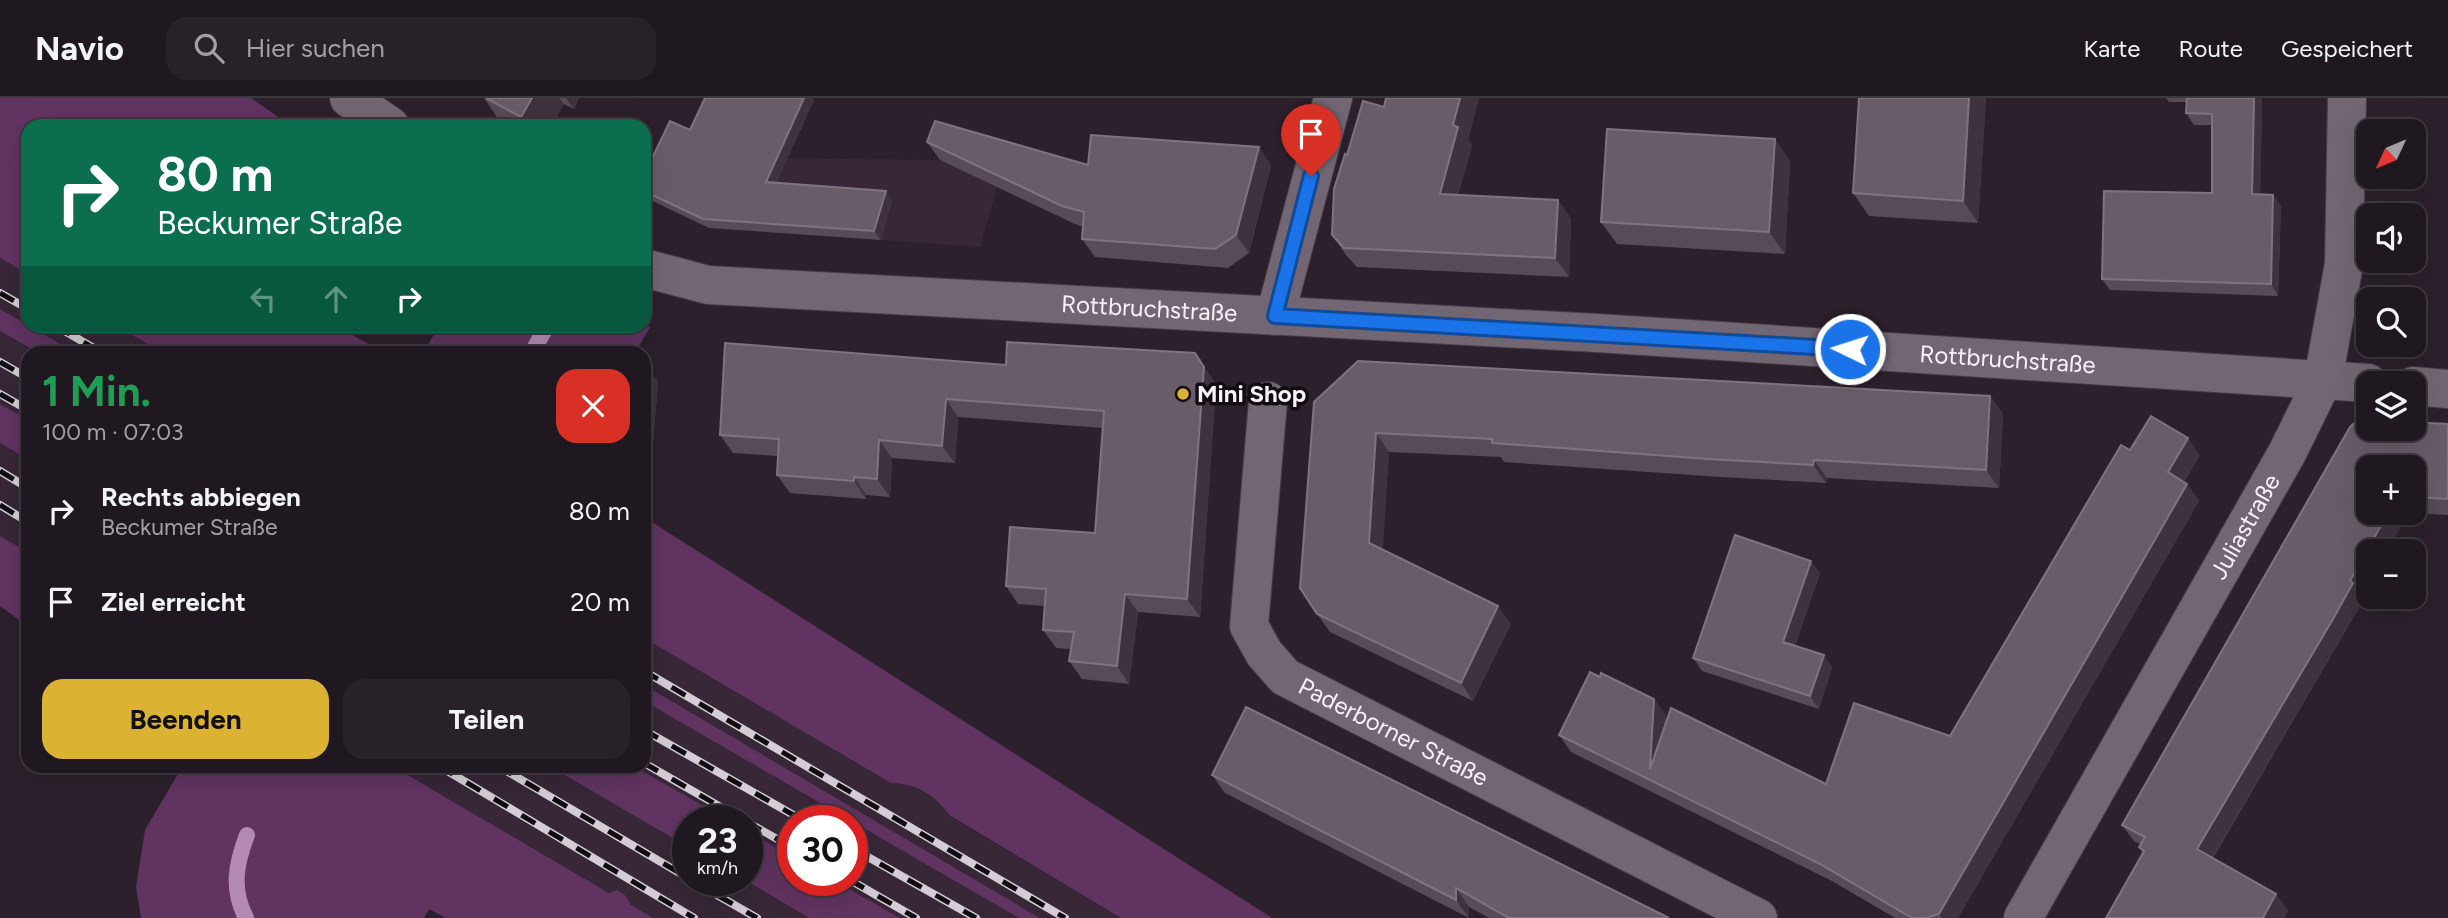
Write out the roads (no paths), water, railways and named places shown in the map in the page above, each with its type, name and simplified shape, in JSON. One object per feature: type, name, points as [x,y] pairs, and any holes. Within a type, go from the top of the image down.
[{"type":"street","points":[[349,98],[380,119]]},
{"type":"street","points":[[1275,316],[1332,98]]},
{"type":"street","name":"Juliastraße","points":[[2023,918],[2287,453],[2323,380],[2344,264],[2347,98]]},
{"type":"street","name":"Rottbruchstraße","points":[[651,270],[708,285],[1597,333],[2356,382]]},
{"type":"street","points":[[2426,387],[2448,388]]},
{"type":"street","name":"Paderborner Straße","points":[[1268,401],[1249,626],[1264,653],[1285,677],[1758,918]]},
{"type":"waterway","points":[[536,346],[543,333]]},
{"type":"waterway","points":[[246,918],[238,897],[237,876],[247,835]]},
{"type":"railway","points":[[0,293],[21,305]]},
{"type":"railway","points":[[68,333],[90,346]]},
{"type":"railway","points":[[0,362],[21,374]]},
{"type":"railway","points":[[0,394],[21,406]]},
{"type":"railway","points":[[0,471],[21,484]]},
{"type":"railway","points":[[0,505],[21,518]]},
{"type":"railway","points":[[651,675],[1065,918]]},
{"type":"railway","points":[[651,734],[777,806]]},
{"type":"railway","points":[[651,767],[717,805]]},
{"type":"railway","points":[[451,773],[694,918]]},
{"type":"railway","points":[[510,773],[672,869]]},
{"type":"railway","points":[[763,831],[777,839]]},
{"type":"railway","points":[[868,857],[976,918]]},
{"type":"railway","points":[[868,890],[916,918]]},
{"type":"railway","points":[[719,896],[757,918]]},
{"type":"place","name":"Mini Shop","points":[[1183,394]]}]
